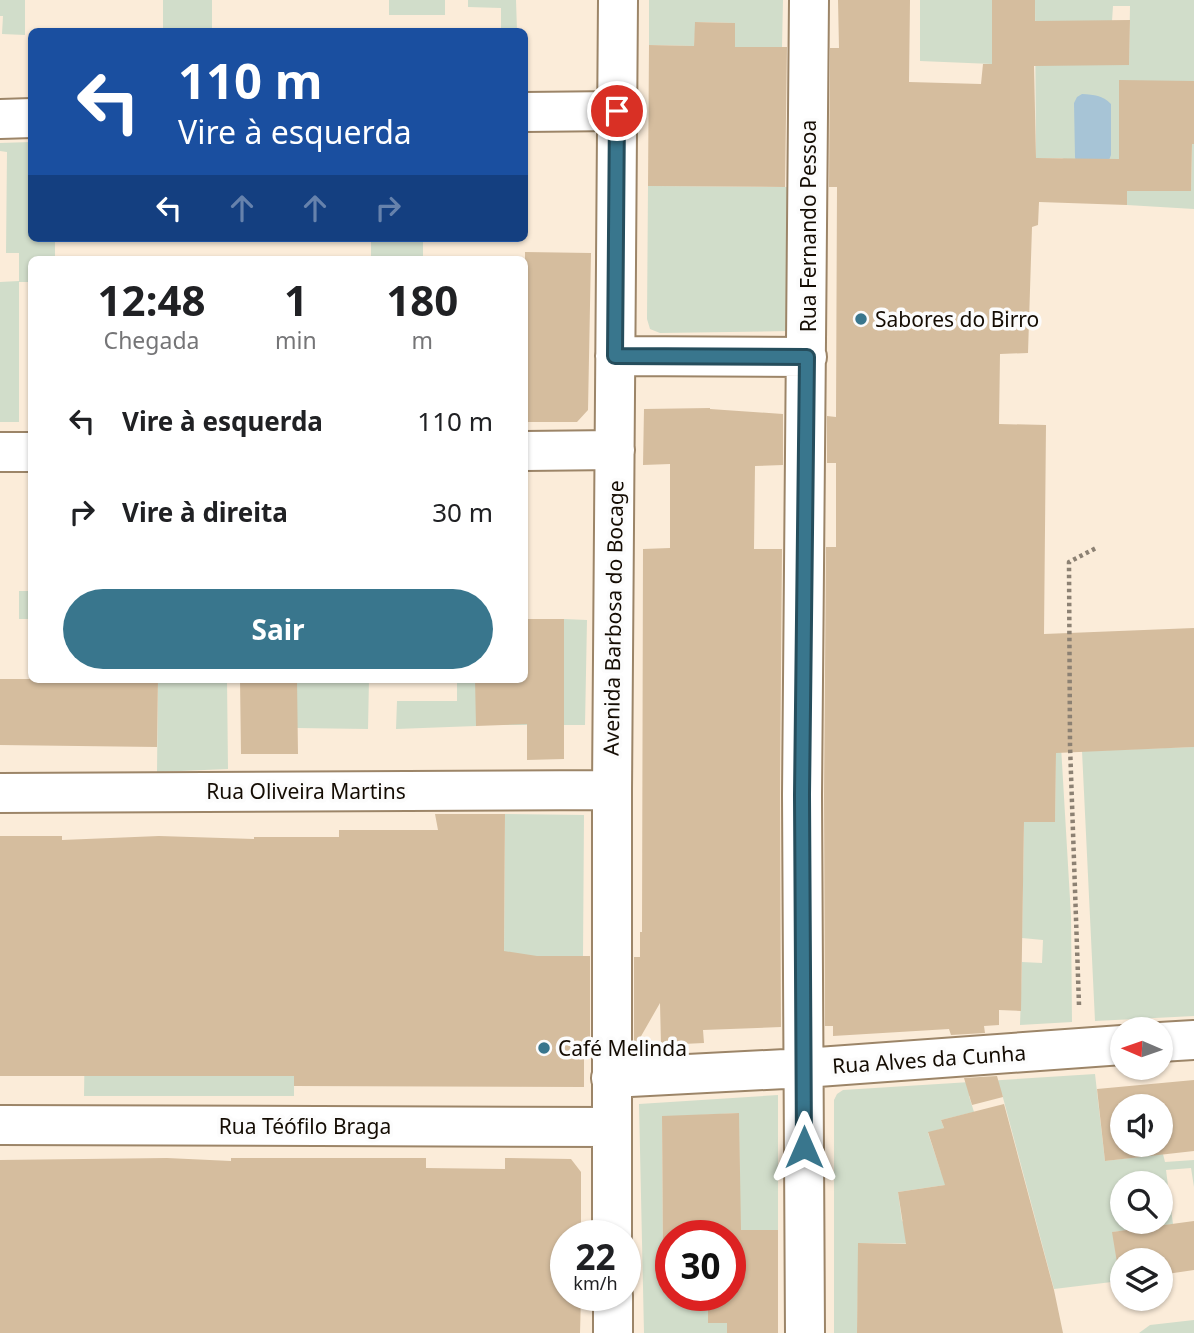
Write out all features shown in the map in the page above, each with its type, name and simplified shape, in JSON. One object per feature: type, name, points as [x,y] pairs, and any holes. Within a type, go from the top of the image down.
[{"type":"street","name":"Avenida Barbosa do Bocage","points":[[612,1220],[618,0]]},
{"type":"street","name":"Rua Fernando Pessoa","points":[[805,1333],[802,795],[809,0]]},
{"type":"street","points":[[528,112],[617,111]]},
{"type":"street","points":[[0,119],[28,118]]},
{"type":"street","points":[[615,356],[807,357]]},
{"type":"street","points":[[528,451],[615,450]]},
{"type":"street","points":[[0,453],[28,452]]},
{"type":"street","name":"Rua Oliveira Martins","points":[[0,793],[612,790]]},
{"type":"street","points":[[1173,1041],[1194,1040]]},
{"type":"street","name":"Rua Alves da Cunha","points":[[611,1079],[1110,1046]]},
{"type":"street","name":"Rua Téófilo Braga","points":[[0,1125],[611,1127]]},
{"type":"street","points":[[613,1311],[613,1333]]},
{"type":"path","points":[[1081,1048],[1070,745],[1069,562],[1098,547]]},
{"type":"green space","points":[[0,0],[25,0],[25,35],[2,34]]},
{"type":"green space","points":[[163,0],[212,0],[212,28],[163,28]]},
{"type":"green space","points":[[389,0],[445,0],[445,15],[389,15]]},
{"type":"green space","points":[[468,0],[516,0],[517,28],[501,28],[501,8],[468,7]]},
{"type":"green space","points":[[649,0],[783,0],[782,47],[735,47],[734,23],[696,22],[694,46],[649,45]]},
{"type":"green space","points":[[920,0],[992,0],[992,64],[920,61]]},
{"type":"green space","points":[[1035,0],[1194,0],[1194,81],[1119,81],[1119,191],[1062,158],[1036,158]],"holes":[[[1113,6],[1130,6],[1129,65],[1112,21]]]},
{"type":"green space","points":[[28,142],[28,242],[55,242],[55,256],[28,256],[28,282],[19,282],[19,422],[0,422],[0,282],[19,281],[19,253],[6,253],[7,152],[0,151],[0,143]]},
{"type":"green space","points":[[1192,144],[1194,209],[1127,205],[1127,191],[1191,191]]},
{"type":"green space","points":[[648,186],[789,187],[788,331],[660,333],[650,329],[647,319]]},
{"type":"green space","points":[[371,242],[423,242],[423,256],[371,256]]},
{"type":"green space","points":[[19,591],[28,591],[28,619],[19,619]]},
{"type":"green space","points":[[564,619],[587,620],[585,725],[498,725],[499,712],[476,711],[476,726],[396,729],[397,701],[457,701],[457,683],[509,683],[564,706]]},
{"type":"green space","points":[[158,683],[227,683],[228,769],[157,772]]},
{"type":"green space","points":[[297,683],[369,683],[368,729],[297,728]]},
{"type":"green space","points":[[1056,727],[1060,729],[1071,916],[1072,1022],[1020,1025],[1022,962],[1042,963],[1043,940],[1022,938],[1024,822],[1055,822]]},
{"type":"green space","points":[[1194,747],[1194,1016],[1110,1017],[1110,1020],[1095,1021],[1082,751]]},
{"type":"green space","points":[[505,814],[584,815],[583,956],[504,956]]},
{"type":"green space","points":[[98,988],[98,1076],[182,1076],[223,992],[224,1076],[278,1076],[294,1053],[294,1096],[84,1096],[85,1031]]},
{"type":"green space","points":[[1095,1074],[1105,1161],[1138,1157],[1164,1157],[1165,1162],[1194,1160],[1194,1187],[1191,1168],[1110,1171],[1110,1234],[1113,1234],[1115,1248],[1110,1248],[1110,1282],[1054,1289],[1002,1094],[969,1096],[974,1112],[941,1120],[944,1128],[928,1133],[941,1172],[988,1160],[972,1181],[898,1192],[902,1221],[944,1244],[859,1243],[857,1333],[834,1333],[834,1100],[843,1090]]},
{"type":"green space","points":[[778,1095],[778,1230],[746,1231],[746,1220],[740,1220],[739,1113],[662,1117],[663,1220],[655,1220],[655,1311],[708,1311],[708,1323],[727,1323],[727,1333],[644,1333],[639,1104]]},
{"type":"green space","points":[[1194,1320],[1194,1333],[1139,1333],[1150,1325]]},
{"type":"water","points":[[1082,94],[1098,96],[1111,104],[1111,155],[1107,165],[1076,162],[1074,103]]},
{"type":"building","points":[[838,0],[910,0],[909,82],[981,84],[983,64],[992,64],[992,0],[1035,0],[1035,21],[1130,20],[1129,65],[1034,66],[1036,158],[1119,159],[1119,80],[1194,81],[1191,191],[1127,191],[1127,205],[1039,202],[1038,225],[1032,227],[1028,353],[1000,354],[999,424],[1046,425],[1044,634],[1194,628],[1194,747],[1056,753],[1055,822],[1024,822],[1021,1011],[999,1010],[999,1025],[984,1026],[985,1033],[951,1035],[949,1029],[833,1036],[833,1026],[825,1026],[826,547],[836,547],[836,463],[827,463],[827,416],[836,417],[837,187],[829,187],[830,48],[839,48]]},
{"type":"building","points":[[695,22],[735,23],[735,47],[787,47],[785,187],[648,186],[649,45],[694,46]]},
{"type":"building","points":[[525,252],[591,253],[588,410],[577,422],[528,422],[528,256],[525,256]]},
{"type":"building","points":[[710,408],[783,414],[783,465],[755,466],[754,549],[782,549],[781,1027],[703,1030],[704,1043],[661,1045],[660,1003],[634,1046],[634,957],[640,957],[642,932],[643,549],[670,548],[670,464],[643,465],[644,409]]},
{"type":"building","points":[[528,619],[564,619],[564,759],[527,760],[527,724],[476,726],[475,683],[528,683]]},
{"type":"building","points":[[0,679],[28,679],[28,683],[158,683],[157,747],[0,745]]},
{"type":"building","points":[[240,683],[297,683],[298,754],[241,754]]},
{"type":"building","points":[[435,814],[505,814],[504,951],[537,956],[590,956],[590,1047],[584,1047],[584,1087],[294,1086],[294,1076],[0,1076],[0,836],[62,836],[62,840],[159,836],[254,839],[339,837],[339,830],[438,830]]},
{"type":"building","points":[[997,1076],[1003,1097],[972,1105],[964,1078]]},
{"type":"building","points":[[1194,1080],[1194,1151],[1173,1153],[1173,1094],[1110,1094],[1110,1157],[1141,1157],[1105,1161],[1097,1089]]},
{"type":"building","points":[[1004,1104],[1063,1333],[857,1333],[858,1243],[906,1244],[898,1192],[945,1185],[928,1132],[944,1128],[941,1120]]},
{"type":"building","points":[[739,1113],[741,1220],[663,1220],[662,1116]]},
{"type":"building","points":[[426,1158],[426,1168],[505,1169],[505,1158],[571,1159],[581,1172],[581,1220],[550,1220],[550,1311],[581,1311],[580,1333],[0,1333],[0,1160]]},
{"type":"building","points":[[1194,1221],[1194,1270],[1173,1273],[1173,1248],[1115,1248],[1112,1234],[1173,1234],[1173,1224]]},
{"type":"building","points":[[746,1230],[778,1230],[778,1333],[727,1333],[727,1323],[708,1323],[708,1311],[746,1311]]},
{"type":"place","name":"Sabores do Birro","points":[[861,319]]},
{"type":"place","name":"Café Melinda","points":[[544,1048]]},
{"type":"route","points":[[617,111],[615,356],[807,357],[802,795],[804,1147]]}]
